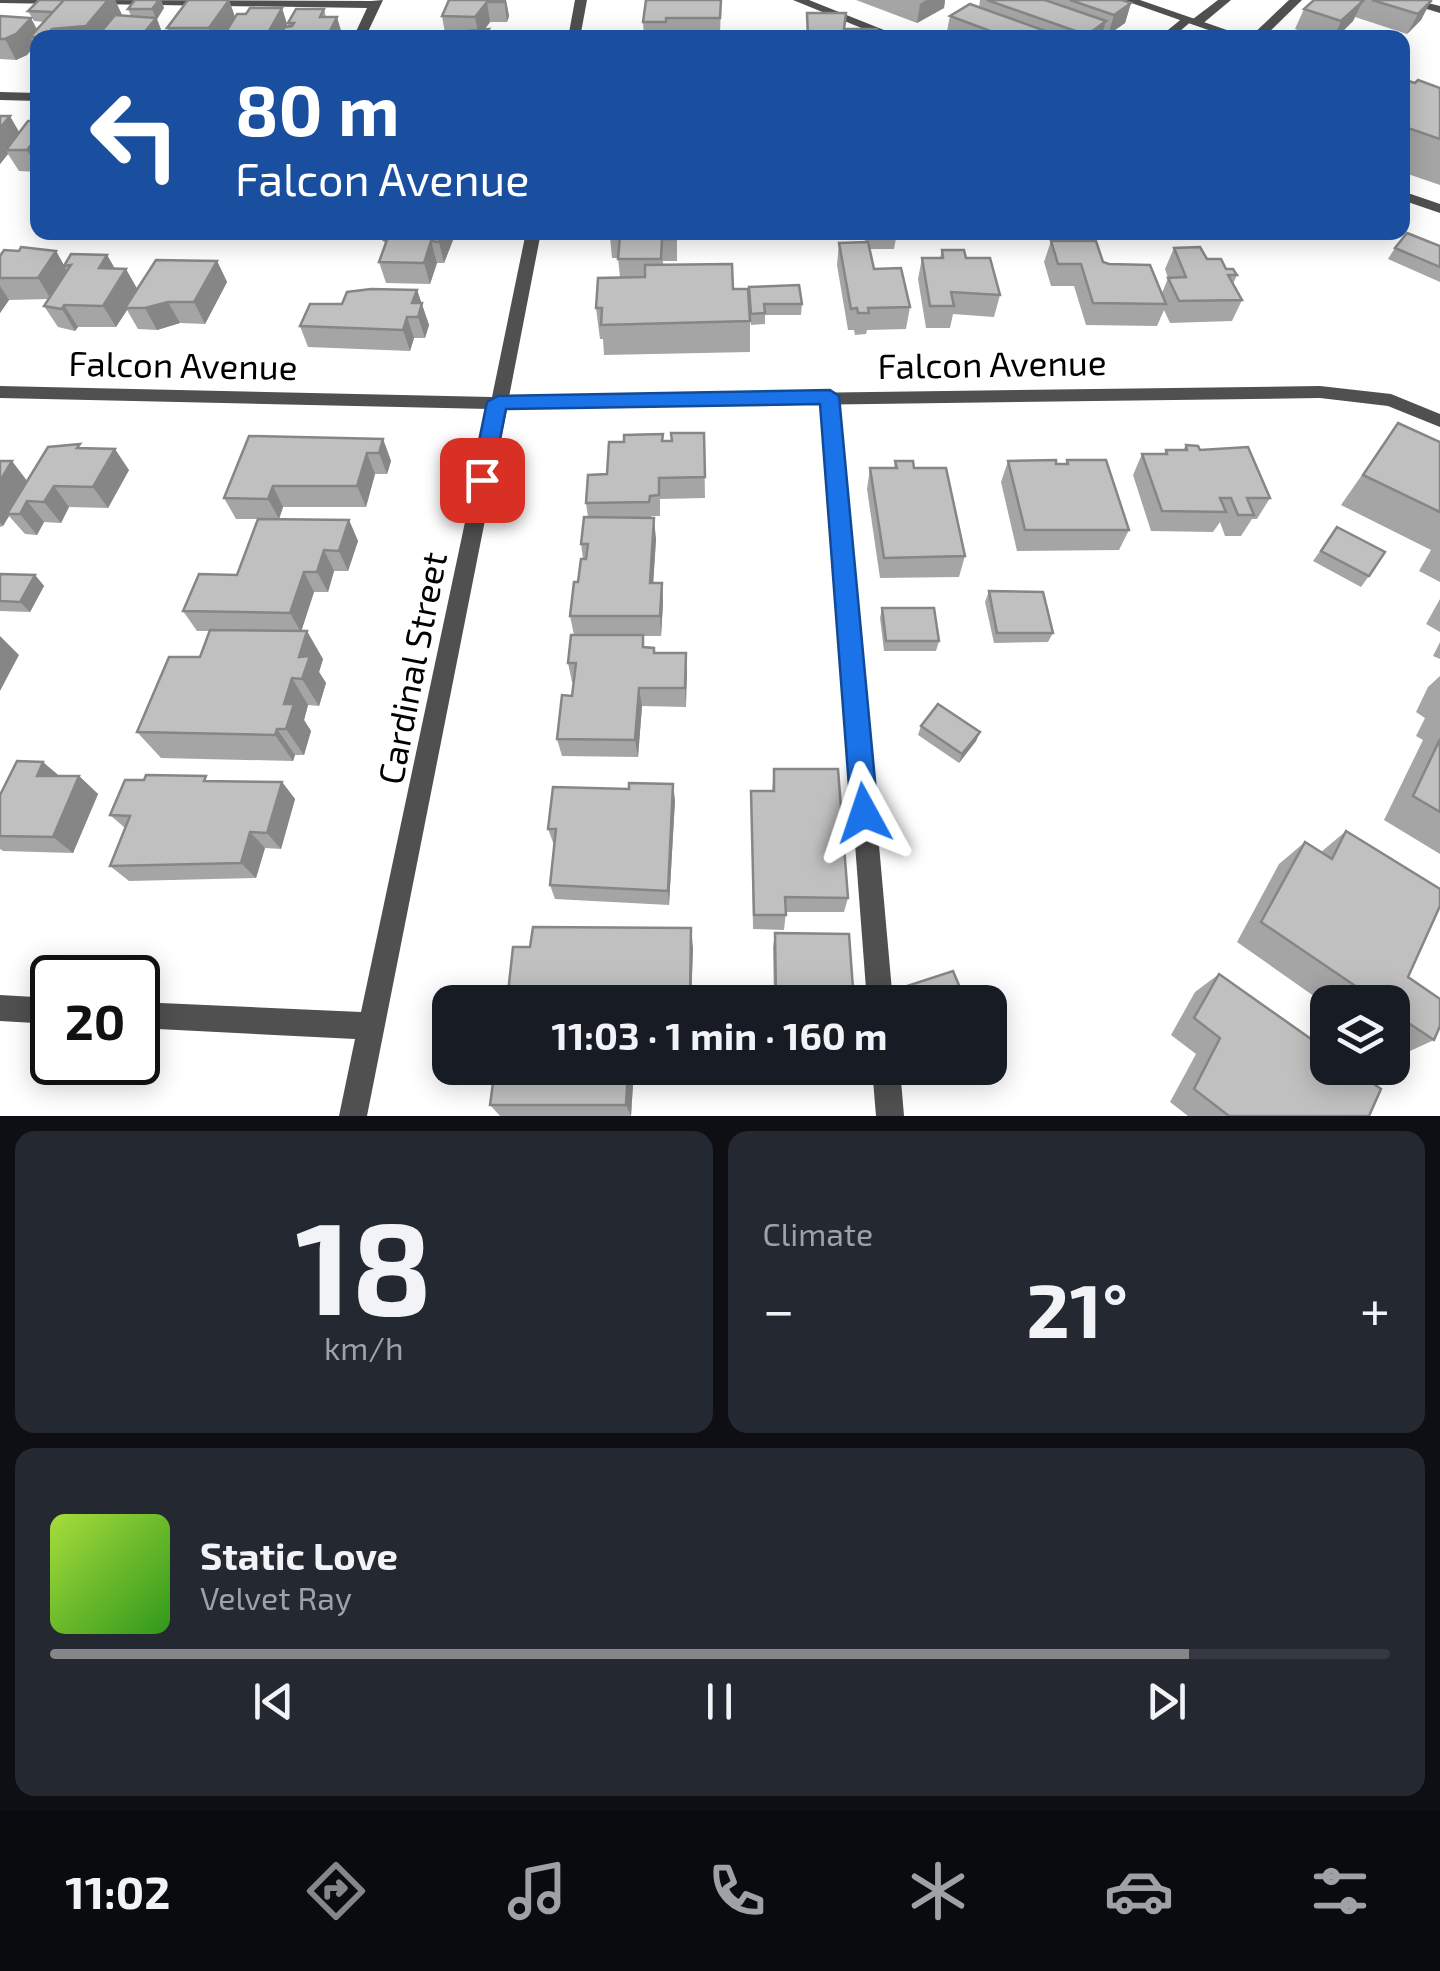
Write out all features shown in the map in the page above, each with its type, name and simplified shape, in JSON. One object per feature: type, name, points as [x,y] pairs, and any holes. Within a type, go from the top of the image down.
[{"type":"street","points":[[0,0],[376,3],[363,30]]},
{"type":"street","points":[[575,30],[581,0]]},
{"type":"street","points":[[800,0],[877,30]]},
{"type":"street","points":[[1129,0],[1221,30]]},
{"type":"street","points":[[1176,30],[1224,0]]},
{"type":"street","points":[[1264,30],[1296,0]]},
{"type":"street","points":[[1403,0],[1440,10]]},
{"type":"street","points":[[0,96],[30,97]]},
{"type":"street","points":[[1410,199],[1440,209]]},
{"type":"street","name":"Cardinal Street","points":[[353,1116],[532,240]]},
{"type":"street","name":"Falcon Avenue","points":[[0,392],[498,402],[1320,392],[1391,400],[1440,421]]},
{"type":"street","points":[[830,396],[879,985]]},
{"type":"street","points":[[0,1008],[30,1010]]},
{"type":"street","points":[[160,1016],[372,1026]]},
{"type":"street","points":[[887,1085],[890,1116]]},
{"type":"building","points":[[39,0],[64,0],[53,12],[28,11]]},
{"type":"building","points":[[64,0],[108,0],[86,26],[36,30]]},
{"type":"building","points":[[135,0],[159,0],[152,9],[128,9]]},
{"type":"building","points":[[188,0],[229,0],[209,28],[167,28]]},
{"type":"building","points":[[449,0],[504,2],[487,2],[475,17],[442,16]]},
{"type":"building","points":[[646,0],[721,0],[720,18],[643,22]]},
{"type":"building","points":[[987,0],[1045,0],[1106,21],[1094,30],[1073,30]]},
{"type":"building","points":[[1070,0],[1122,0],[1131,3],[1114,15]]},
{"type":"building","points":[[1314,0],[1363,1],[1341,21],[1304,9]]},
{"type":"building","points":[[1372,0],[1430,0],[1431,1],[1418,14]]},
{"type":"building","points":[[970,4],[1043,30],[988,30],[950,16]]},
{"type":"building","points":[[250,8],[282,8],[270,30],[227,30],[237,14],[246,14]]},
{"type":"building","points":[[296,9],[324,9],[320,17],[337,17],[330,30],[283,30],[294,23],[288,23]]},
{"type":"building","points":[[807,13],[846,13],[844,29],[877,30],[808,30]]},
{"type":"building","points":[[115,15],[156,18],[146,30],[103,30]]},
{"type":"building","points":[[0,16],[31,18],[16,34],[0,39]]},
{"type":"building","points":[[1418,80],[1440,88],[1440,139],[1410,129],[1410,81]]},
{"type":"building","points":[[28,121],[30,121],[27,150],[6,150]]},
{"type":"building","points":[[1410,234],[1440,246],[1440,267],[1395,248],[1401,240],[1410,240]]},
{"type":"building","points":[[387,240],[440,240],[431,241],[424,263],[379,262]]},
{"type":"building","points":[[620,240],[662,240],[661,259],[618,259]]},
{"type":"building","points":[[1051,241],[1096,241],[1103,262],[1150,265],[1166,304],[1093,303],[1081,264],[1058,264]]},
{"type":"building","points":[[868,242],[874,269],[901,268],[910,307],[868,308],[869,313],[851,309],[839,243]]},
{"type":"building","points":[[21,247],[56,251],[38,278],[0,278],[0,256],[4,250],[19,251]]},
{"type":"building","points":[[1200,247],[1207,259],[1221,259],[1226,269],[1233,269],[1237,275],[1228,275],[1242,300],[1179,301],[1168,278],[1186,277],[1174,248]]},
{"type":"building","points":[[942,250],[964,250],[966,258],[990,258],[1000,295],[951,292],[954,306],[930,306],[922,258],[943,258]]},
{"type":"building","points":[[71,254],[107,255],[99,268],[126,269],[103,306],[44,306],[71,265],[64,266]]},
{"type":"building","points":[[156,260],[217,261],[194,302],[125,308]]},
{"type":"building","points":[[732,264],[733,289],[748,289],[750,321],[601,325],[602,308],[596,308],[598,278],[645,277],[645,265]]},
{"type":"building","points":[[799,285],[802,304],[764,304],[765,313],[751,314],[749,287]]},
{"type":"building","points":[[417,290],[412,303],[422,303],[418,317],[407,317],[403,330],[300,326],[310,304],[342,304],[347,292]]},
{"type":"building","points":[[1398,423],[1440,442],[1440,512],[1363,475]]},
{"type":"building","points":[[671,433],[704,433],[705,477],[659,478],[659,495],[650,496],[649,502],[586,503],[588,475],[607,474],[609,442],[624,442],[624,435],[663,434],[662,441],[672,441]]},
{"type":"building","points":[[249,436],[383,439],[379,453],[367,453],[357,486],[273,486],[268,499],[224,498]]},
{"type":"building","points":[[80,444],[77,448],[115,449],[93,487],[54,486],[44,502],[27,501],[20,514],[7,514],[48,447]]},
{"type":"building","points":[[1186,445],[1198,446],[1200,450],[1248,447],[1270,498],[1247,498],[1254,515],[1238,515],[1231,498],[1220,498],[1226,512],[1162,511],[1142,454],[1187,450]]},
{"type":"building","points":[[1056,460],[1056,464],[1068,464],[1067,460],[1106,460],[1129,530],[1025,530],[1008,461]]},
{"type":"building","points":[[0,461],[12,461],[0,481]]},
{"type":"building","points":[[895,461],[913,461],[914,468],[946,468],[965,556],[884,558],[870,468],[897,468]]},
{"type":"building","points":[[584,517],[654,518],[650,583],[662,583],[660,616],[570,616],[574,582],[578,582],[581,559],[586,559],[588,544],[581,544]]},
{"type":"building","points":[[258,519],[349,520],[339,551],[324,550],[317,572],[304,572],[290,613],[183,611],[199,574],[237,575]]},
{"type":"building","points":[[1337,527],[1385,552],[1369,576],[1321,551]]},
{"type":"building","points":[[0,574],[35,575],[20,602],[0,601]]},
{"type":"building","points":[[989,591],[1043,592],[1053,633],[997,633]]},
{"type":"building","points":[[882,608],[934,608],[939,641],[886,641]]},
{"type":"building","points":[[210,630],[307,631],[299,657],[310,656],[302,679],[292,678],[284,704],[294,704],[286,729],[277,729],[275,735],[137,732],[169,657],[200,657]]},
{"type":"building","points":[[571,635],[643,635],[643,647],[654,648],[654,653],[686,653],[685,688],[639,688],[635,740],[557,739],[562,695],[572,696],[576,663],[568,663]]},
{"type":"building","points":[[938,704],[980,732],[962,754],[921,726]]},
{"type":"building","points":[[1440,739],[1440,812],[1413,796]]},
{"type":"building","points":[[17,761],[43,762],[37,776],[79,776],[53,837],[0,836],[0,795]]},
{"type":"building","points":[[774,769],[838,769],[848,898],[785,897],[786,915],[754,915],[751,791],[774,791]]},
{"type":"building","points":[[146,775],[206,776],[204,781],[282,782],[267,833],[250,832],[241,863],[110,866],[130,816],[110,815],[125,780],[144,780]]},
{"type":"building","points":[[629,783],[673,784],[668,891],[550,885],[556,829],[548,829],[553,787],[629,789]]},
{"type":"building","points":[[1346,831],[1440,889],[1440,906],[1408,977],[1440,999],[1440,1026],[1434,1040],[1410,1024],[1410,985],[1354,985],[1261,922],[1305,842],[1332,859]]},
{"type":"building","points":[[533,927],[691,928],[690,985],[509,985],[513,947],[530,947]]},
{"type":"building","points":[[775,933],[849,934],[853,985],[776,985]]},
{"type":"building","points":[[953,971],[959,985],[910,985]]},
{"type":"building","points":[[1219,974],[1310,1038],[1310,1085],[1375,1085],[1381,1089],[1369,1116],[1229,1116],[1194,1089],[1220,1038],[1194,1018]]},
{"type":"building","points":[[493,1085],[627,1085],[626,1105],[490,1105]]},
{"type":"route","points":[[482,480],[498,402],[830,396],[864,813]]}]
